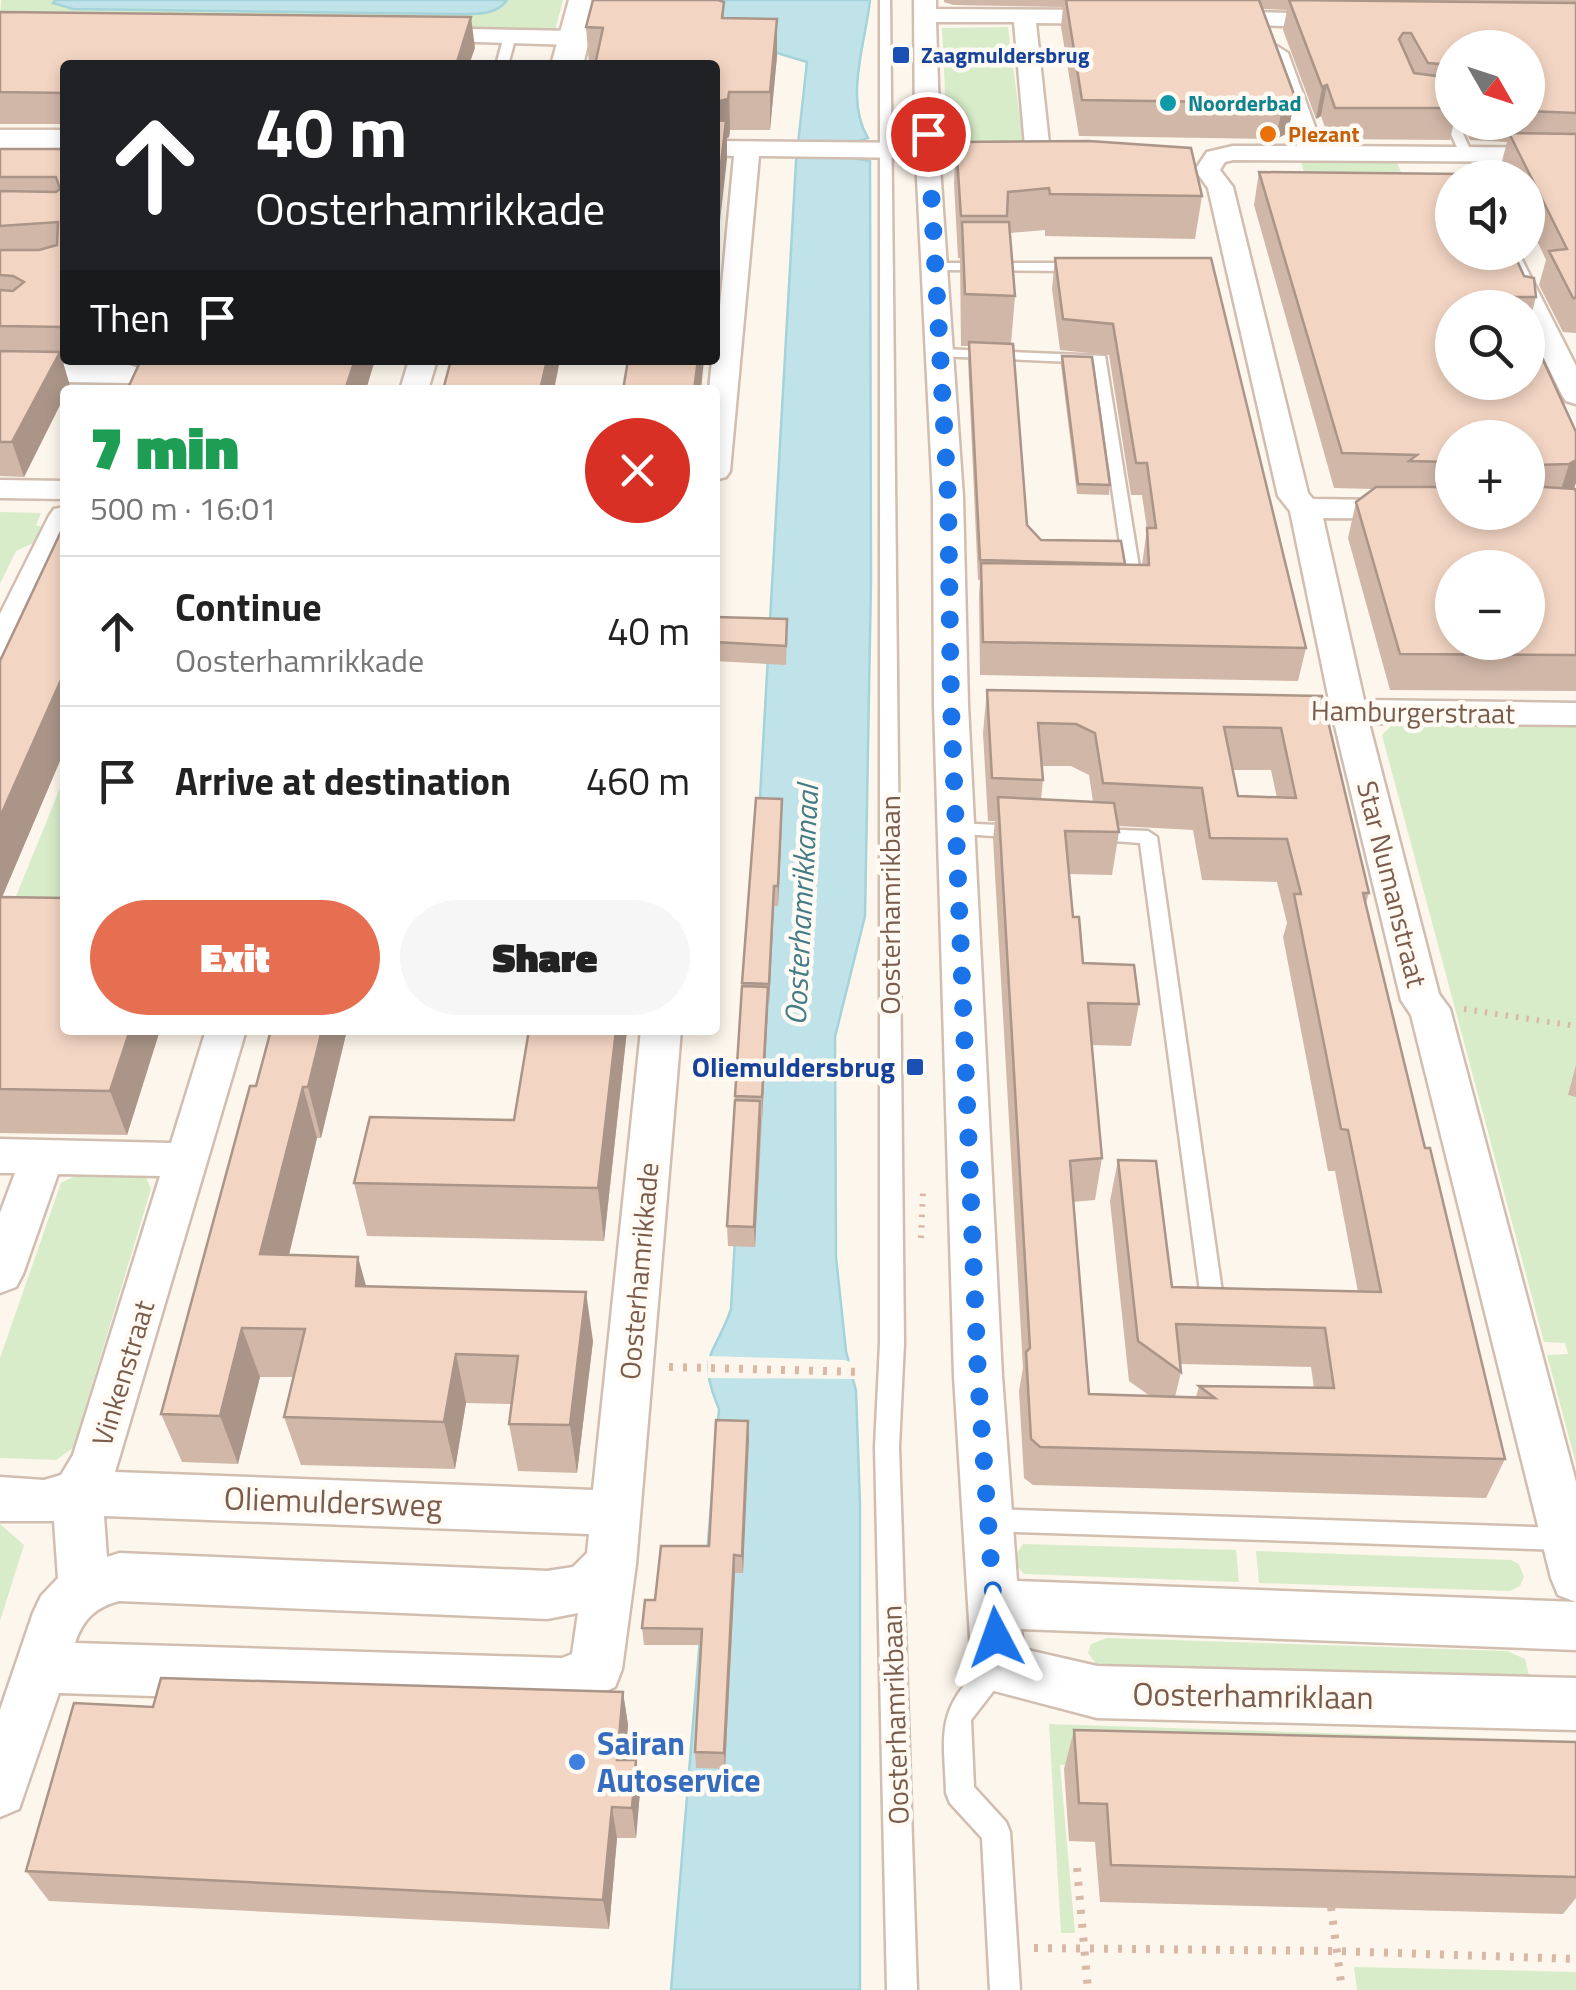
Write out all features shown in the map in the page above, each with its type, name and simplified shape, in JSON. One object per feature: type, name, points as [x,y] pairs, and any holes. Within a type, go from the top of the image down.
[{"type":"street","points":[[396,35],[510,36],[570,51],[584,0]]},
{"type":"street","points":[[998,1669],[978,1376],[951,706],[959,588],[929,151],[925,8],[1024,17],[1134,17]]},
{"type":"street","points":[[1024,17],[1029,160],[1095,169]]},
{"type":"street","points":[[1190,18],[1352,22]]},
{"type":"street","points":[[1264,19],[1312,153],[1435,160]]},
{"type":"street","points":[[0,140],[60,140]]},
{"type":"street","points":[[720,148],[978,151]]},
{"type":"street","points":[[720,421],[747,149]]},
{"type":"street","name":"Star Numanstraat","points":[[1312,153],[1234,153],[1216,158],[1214,179],[1293,496],[1305,508],[1350,712],[1421,1000],[1430,1009],[1571,1559]]},
{"type":"street","points":[[1499,160],[1576,155]]},
{"type":"street","points":[[1513,270],[1531,313],[1543,323],[1576,394]]},
{"type":"street","points":[[0,372],[129,375]]},
{"type":"street","points":[[0,489],[60,490]]},
{"type":"street","points":[[1305,508],[1435,510]]},
{"type":"street","points":[[0,647],[60,526]]},
{"type":"street","points":[[951,706],[991,706]]},
{"type":"street","name":"Hamburgerstraat","points":[[1290,710],[1576,714]]},
{"type":"street","name":"Vinkenstraat","points":[[77,1492],[95,1463],[225,1035]]},
{"type":"street","name":"Oosterhamrikkade","points":[[615,1513],[661,1035]]},
{"type":"street","points":[[0,1274],[21,1157],[188,1160]]},
{"type":"street","points":[[77,1492],[84,1587]]},
{"type":"street","name":"Oliemuldersweg","points":[[0,1500],[44,1502],[77,1492],[615,1513]]},
{"type":"street","points":[[40,1667],[566,1684],[596,1669],[615,1513]]},
{"type":"street","points":[[0,1790],[59,1613],[84,1587],[120,1578],[546,1595],[586,1588],[611,1564]]},
{"type":"street","points":[[993,1604],[1576,1626]]},
{"type":"street","name":"Oosterhamriklaan","points":[[998,1669],[1097,1692],[1576,1704]]},
{"type":"lane","name":"Oosterhamrikbaan","points":[[885,0],[892,1342],[887,1447],[902,1990]]},
{"type":"lane","points":[[503,60],[510,36]]},
{"type":"lane","points":[[936,266],[1070,268]]},
{"type":"lane","points":[[942,353],[1100,358],[1136,593],[1117,593]]},
{"type":"lane","points":[[956,830],[1033,832]]},
{"type":"lane","points":[[1071,834],[1148,837],[1213,1306]]},
{"type":"lane","points":[[988,1520],[1571,1559]]},
{"type":"lane","points":[[998,1669],[968,1700],[958,1718],[958,1786],[964,1798],[996,1832],[1005,1990]]},
{"type":"path","points":[[1430,1009],[1475,1009],[1576,1026]]},
{"type":"path","points":[[708,1368],[860,1372]]},
{"type":"path","points":[[1078,1868],[1088,1990]]},
{"type":"path","points":[[1331,1907],[1342,1990]]},
{"type":"path","points":[[1002,1948],[1336,1950],[1576,1959]]},
{"type":"green space","points":[[1,0],[55,0],[54,3],[73,9],[451,14],[490,11],[507,0],[563,0],[555,31],[0,24]]},
{"type":"green space","points":[[1008,27],[1023,143],[952,141],[947,133],[942,28]]},
{"type":"green space","points":[[1300,159],[1396,160],[1405,182],[1307,181]]},
{"type":"green space","points":[[0,512],[41,513],[36,525],[51,530],[49,536],[16,551],[0,584]]},
{"type":"green space","points":[[1392,725],[1576,727],[1576,1464],[1547,1355],[1568,1354],[1565,1343],[1544,1342],[1382,735]]},
{"type":"green space","points":[[60,788],[60,938],[4,926]]},
{"type":"green space","points":[[77,1175],[146,1177],[151,1189],[73,1448],[56,1460],[0,1458],[0,1358],[61,1183]]},
{"type":"green space","points":[[0,1524],[24,1545],[0,1621]]},
{"type":"green space","points":[[1023,1544],[1236,1550],[1239,1582],[1024,1574],[1012,1560]]},
{"type":"green space","points":[[1256,1551],[1511,1560],[1519,1564],[1524,1577],[1520,1586],[1510,1591],[1259,1583]]},
{"type":"green space","points":[[1107,1638],[1507,1651],[1525,1659],[1529,1676],[1523,1682],[1100,1669],[1088,1653],[1091,1644]]},
{"type":"green space","points":[[1049,1724],[1540,1740],[1547,1741],[1561,1779],[1060,1765],[1075,1933],[1061,1933]]},
{"type":"green space","points":[[1354,1967],[1576,1972],[1576,1990],[1357,1990]]},
{"type":"water","points":[[507,0],[489,12],[466,14],[73,9],[53,3]]},
{"type":"water","name":"Oosterhamrikkanaal","points":[[667,0],[870,0],[857,88],[861,123],[868,138],[856,142],[857,159],[870,161],[871,580],[865,916],[835,1037],[836,1257],[846,1351],[856,1391],[860,1505],[860,1990],[671,1990],[719,1409],[708,1366],[731,1309],[796,162],[807,62],[657,17]]},
{"type":"pier","points":[[708,1356],[844,1360],[854,1363],[858,1379],[707,1378]]},
{"type":"building","points":[[593,0],[718,0],[724,2],[722,18],[777,19],[770,92],[729,92],[728,99],[720,101],[720,60],[596,60],[603,28],[586,27]]},
{"type":"building","points":[[1066,0],[1259,0],[1295,97],[1283,103],[1082,100]]},
{"type":"building","points":[[1289,0],[1576,3],[1576,113],[1545,112],[1545,30],[1435,30],[1435,64],[1428,63],[1411,33],[1403,33],[1399,39],[1414,73],[1435,76],[1435,108],[1335,108],[1327,85],[1322,87]]},
{"type":"building","points":[[0,12],[471,17],[458,60],[60,60],[60,93],[0,92]]},
{"type":"building","points":[[720,120],[726,121],[720,173]]},
{"type":"building","points":[[1545,134],[1576,134],[1576,298],[1549,251],[1567,249],[1545,205],[1545,160],[1522,160],[1512,140],[1545,140]]},
{"type":"building","points":[[1089,141],[1191,148],[1202,196],[1050,194],[1049,188],[1008,192],[1007,216],[961,216],[956,142]]},
{"type":"building","points":[[0,149],[60,149],[60,189],[56,177],[0,177]]},
{"type":"building","points":[[1259,172],[1435,174],[1435,270],[1521,270],[1524,276],[1534,278],[1535,290],[1435,290],[1435,400],[1545,400],[1545,364],[1576,432],[1576,460],[1545,465],[1545,420],[1435,420],[1435,462],[1409,461],[1417,455],[1342,453]]},
{"type":"building","points":[[60,189],[60,327],[0,326],[0,290],[13,291],[24,282],[0,275],[0,250],[39,250],[57,245],[58,222],[0,226],[0,191]]},
{"type":"building","points":[[962,222],[1009,222],[1015,296],[965,294]]},
{"type":"building","points":[[1055,258],[1211,258],[1306,648],[983,642],[981,563],[1149,565],[1147,528],[1156,528],[1147,463],[1136,463],[1113,324],[1063,319]]},
{"type":"building","points":[[969,342],[1013,344],[1027,525],[1041,540],[1121,541],[1125,564],[980,560]]},
{"type":"building","points":[[0,351],[60,352],[12,442],[0,442]]},
{"type":"building","points":[[1062,356],[1092,357],[1110,485],[1078,484]]},
{"type":"building","points":[[139,365],[353,365],[347,385],[129,385]]},
{"type":"building","points":[[450,365],[546,365],[541,385],[444,385]]},
{"type":"building","points":[[627,365],[697,365],[695,385],[624,385]]},
{"type":"building","points":[[1376,487],[1435,487],[1435,530],[1545,530],[1545,487],[1575,489],[1576,655],[1545,655],[1545,550],[1435,550],[1435,654],[1400,654],[1356,502]]},
{"type":"building","points":[[60,534],[60,682],[0,817],[0,661]]},
{"type":"building","points":[[720,617],[787,619],[786,646],[720,642]]},
{"type":"building","points":[[987,690],[1322,696],[1369,893],[1363,893],[1505,1459],[1040,1447],[1031,1439],[1026,1352],[1030,1348],[998,797],[1114,803],[1119,832],[1065,831],[1073,917],[1079,917],[1083,963],[1134,965],[1139,1004],[1088,1003],[1102,1158],[1070,1161],[1089,1394],[1215,1398],[1199,1386],[1334,1388],[1325,1328],[1176,1324],[1181,1372],[1138,1341],[1118,1160],[1156,1161],[1172,1287],[1381,1292],[1348,1130],[1341,1129],[1294,894],[1301,894],[1287,839],[1210,838],[1202,788],[1103,783],[1095,733],[1076,724],[1038,723],[1043,780],[992,778]],"holes":[[[1224,727],[1281,728],[1296,798],[1238,796]]]},
{"type":"building","points":[[756,798],[782,799],[769,984],[742,983]]},
{"type":"building","points":[[0,897],[60,898],[60,1035],[128,1035],[110,1091],[0,1089]]},
{"type":"building","points":[[742,986],[768,987],[762,1097],[735,1096]]},
{"type":"building","points":[[270,1035],[321,1035],[308,1087],[303,1087],[260,1254],[358,1257],[356,1286],[586,1292],[570,1425],[509,1424],[518,1356],[456,1354],[444,1422],[284,1417],[305,1329],[242,1328],[220,1416],[161,1414],[250,1086],[256,1086]]},
{"type":"building","points":[[528,1035],[615,1035],[598,1188],[354,1183],[370,1117],[514,1120]]},
{"type":"building","points":[[735,1100],[760,1101],[754,1227],[727,1226]]},
{"type":"building","points":[[716,1420],[748,1421],[742,1556],[734,1555],[724,1753],[695,1752],[702,1629],[642,1628],[645,1600],[655,1600],[661,1546],[709,1546]]},
{"type":"building","points":[[161,1678],[623,1692],[617,1760],[636,1760],[632,1808],[612,1807],[603,1900],[26,1871],[74,1703],[153,1707]]},
{"type":"building","points":[[1074,1730],[1576,1742],[1576,1877],[1111,1865],[1107,1804],[1079,1803]]},
{"type":"place","name":"Zaagmuldersbrug","points":[[901,55]]},
{"type":"place","name":"Noorderbad","points":[[1168,103]]},
{"type":"place","name":"Plezant","points":[[1268,134]]},
{"type":"place","name":"Oliemuldersbrug","points":[[915,1067]]},
{"type":"place","name":"Sairan Autoservice","points":[[577,1762]]},
{"type":"route","points":[[928,134],[948,497],[951,706],[978,1376],[996,1637]]}]
